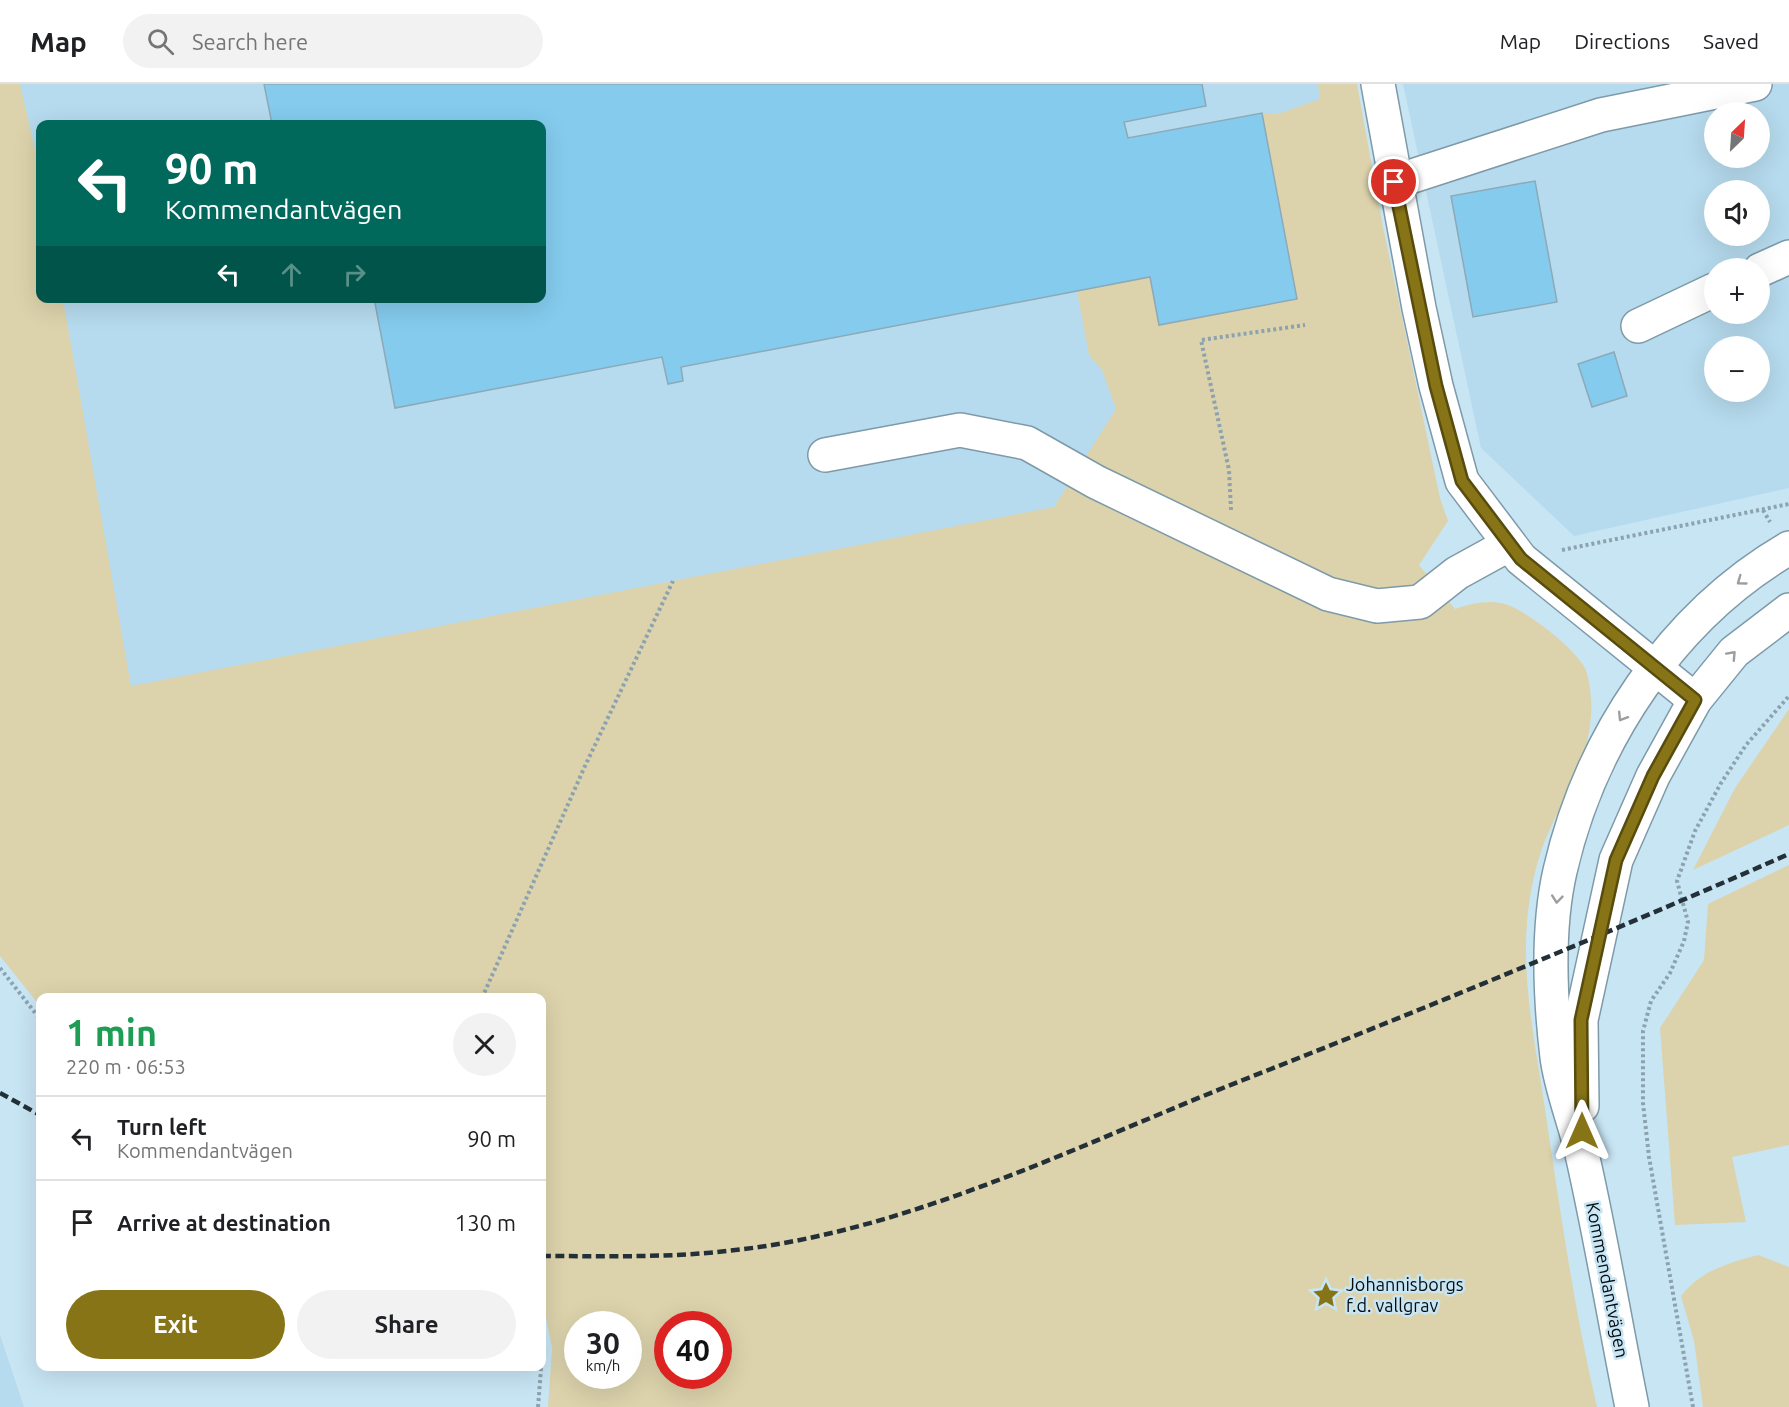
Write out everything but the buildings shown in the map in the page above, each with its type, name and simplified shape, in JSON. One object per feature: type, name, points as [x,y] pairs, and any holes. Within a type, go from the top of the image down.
[{"type":"street","points":[[1378,84],[1394,182],[1436,386],[1462,481],[1514,552],[1653,668],[1695,700]]},
{"type":"street","points":[[1394,182],[1601,115],[1755,84]]},
{"type":"street","points":[[1770,266],[1789,257]]},
{"type":"street","points":[[1638,326],[1704,295]]},
{"type":"street","points":[[825,455],[960,430],[1027,443],[1096,482],[1328,594],[1377,606],[1420,602],[1457,573],[1514,552]]},
{"type":"street","name":"Kommendantvägen","points":[[1632,1407],[1582,1153],[1557,1058],[1551,956],[1560,872],[1584,796],[1615,729],[1653,668],[1697,620],[1736,584],[1789,548]]},
{"type":"street","name":"Kommendantvägen","points":[[1582,1153],[1581,1020],[1616,860],[1653,776],[1695,700],[1734,652],[1789,609]]},
{"type":"path","points":[[1228,546],[1232,513],[1229,470],[1201,340],[1305,325]]},
{"type":"path","points":[[1514,552],[1789,504]]},
{"type":"path","points":[[484,993],[585,766],[673,581]]},
{"type":"path","points":[[1693,1407],[1649,1157],[1643,1103],[1643,1030],[1652,1001],[1670,973],[1684,940],[1688,922],[1677,881],[1695,831],[1721,783],[1746,745],[1789,696]]},
{"type":"path","points":[[0,968],[36,1014]]},
{"type":"path","points":[[538,1407],[541,1371]]},
{"type":"shaded area","points":[[0,84],[1327,84],[1235,491],[121,708],[41,303],[546,303],[546,120],[36,120],[36,279],[0,98]]},
{"type":"shaded area","points":[[0,84],[20,84],[36,154],[36,303],[64,303],[131,686],[1054,507],[1116,409],[1102,370],[1089,355],[1077,291],[681,367],[683,381],[668,384],[662,357],[546,300],[546,120],[271,120],[264,84],[1202,84],[1206,106],[1125,122],[1128,138],[1262,113],[1278,114],[1320,99],[1318,84],[1357,84],[1383,227],[1440,498],[1448,521],[1419,565],[1455,609],[1488,602],[1501,603],[1517,609],[1553,634],[1575,655],[1587,673],[1591,696],[1588,739],[1574,778],[1539,858],[1529,901],[1526,969],[1531,1016],[1574,1296],[1597,1407],[548,1407],[552,1348],[546,1317],[546,993],[36,993],[36,1001],[0,956]]},
{"type":"shaded area","points":[[1403,84],[1789,84],[1789,488],[1574,536],[1481,448]]},
{"type":"shaded area","points":[[1789,709],[1789,825],[1693,870],[1735,788]]},
{"type":"shaded area","points":[[1789,865],[1789,1145],[1732,1157],[1746,1222],[1675,1225],[1660,1028],[1704,960],[1708,904]]},
{"type":"shaded area","points":[[1758,1255],[1789,1267],[1789,1407],[1703,1407],[1694,1341],[1681,1296],[1697,1280],[1715,1269]]},
{"type":"shaded area","points":[[0,1335],[24,1407],[0,1407]]},
{"type":"railway","points":[[546,1256],[658,1256],[727,1251],[794,1241],[860,1226],[925,1206],[1054,1158],[1449,998],[1789,854]]},
{"type":"railway","points":[[0,1093],[36,1113]]},
{"type":"place","name":"Johannisborgs f.d. vallgrav","points":[[1326,1295]]},
{"type":"route","points":[[1394,182],[1436,386],[1462,481],[1508,545],[1521,559],[1695,700],[1653,776],[1616,860],[1581,1020],[1582,1131]]}]
